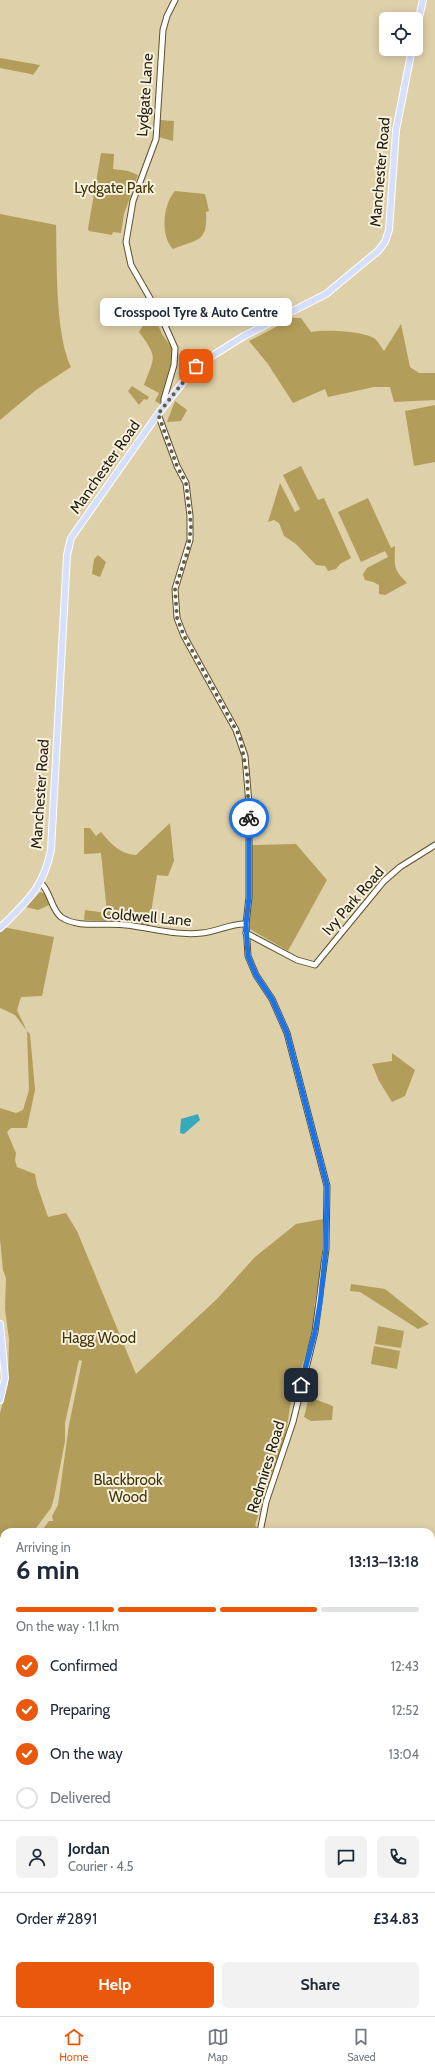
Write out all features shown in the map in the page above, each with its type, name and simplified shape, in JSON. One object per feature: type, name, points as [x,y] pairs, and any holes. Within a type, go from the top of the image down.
[{"type":"main road","points":[[420,12],[423,0]]},
{"type":"main road","name":"Manchester Road","points":[[0,928],[23,905],[41,883],[48,864],[53,836],[62,635],[69,546],[72,535],[158,414],[168,396],[201,363],[244,336],[326,294],[378,252],[385,242],[389,230],[396,130],[411,56]]},
{"type":"main road","points":[[0,1324],[5,1378],[0,1400]]},
{"type":"street","name":"Lydgate Lane","points":[[168,396],[174,365],[175,348],[163,321],[131,264],[126,238],[133,201],[156,139],[163,30],[167,16],[175,0]]},
{"type":"street","name":"Redmires Road","points":[[158,414],[177,466],[186,483],[190,516],[189,545],[175,589],[177,618],[184,636],[236,730],[245,756],[249,792],[249,897],[246,934],[251,967],[272,999],[287,1033],[300,1089],[324,1172],[328,1194],[324,1268],[315,1332],[292,1422],[266,1502],[261,1528]]},
{"type":"street","name":"Ivy Park Road","points":[[246,934],[297,960],[315,965],[384,881],[400,867],[435,846]]},
{"type":"street","name":"Coldwell Lane","points":[[41,883],[48,892],[58,914],[67,920],[81,923],[124,924],[183,934],[213,932],[237,924],[246,924]]},
{"type":"green space","points":[[0,58],[40,65],[33,75],[0,68]]},
{"type":"green space","points":[[160,120],[174,121],[173,141],[159,137]]},
{"type":"green space","name":"Lydgate Park","points":[[101,153],[114,154],[113,169],[128,171],[138,175],[124,214],[121,233],[113,232],[112,235],[89,231],[88,229]]},
{"type":"green space","points":[[175,191],[205,194],[209,211],[206,212],[206,222],[203,235],[195,241],[173,249],[166,236],[165,220],[168,204]]},
{"type":"green space","points":[[0,214],[56,225],[59,318],[66,353],[71,367],[36,390],[0,420]]},
{"type":"green space","points":[[150,314],[153,314],[162,334],[172,348],[173,364],[160,404],[155,401],[159,393],[144,385],[151,368],[153,357],[149,347],[139,332]]},
{"type":"green space","points":[[293,318],[301,318],[311,332],[343,331],[374,338],[384,351],[401,324],[410,367],[419,373],[435,373],[435,400],[394,402],[390,387],[374,387],[328,397],[325,389],[293,403],[268,364],[249,341]]},
{"type":"green space","points":[[132,386],[149,397],[147,400],[144,399],[139,405],[128,391]]},
{"type":"green space","points":[[175,401],[187,410],[181,421],[167,422]]},
{"type":"green space","points":[[435,405],[435,462],[414,466],[405,411]]},
{"type":"green space","points":[[301,466],[318,500],[324,498],[351,558],[340,564],[336,569],[328,571],[325,566],[316,565],[296,544],[284,536],[279,523],[274,520],[268,522],[280,483],[295,512],[300,509],[283,475]]},
{"type":"green space","points":[[368,498],[391,548],[395,546],[395,566],[399,574],[407,583],[385,595],[379,594],[379,585],[365,580],[363,574],[367,568],[388,557],[385,551],[361,562],[338,512]]},
{"type":"green space","points":[[98,555],[106,562],[100,577],[92,574],[94,559]]},
{"type":"green space","points":[[170,823],[174,861],[168,876],[157,875],[149,925],[119,921],[85,920],[85,910],[107,913],[101,853],[84,854],[84,828],[90,828],[96,836],[101,832],[112,844],[125,853],[136,855]]},
{"type":"green space","points":[[296,844],[327,880],[288,951],[248,928],[252,845]]},
{"type":"green space","points":[[40,892],[46,894],[49,905],[38,910],[26,907]]},
{"type":"green space","points":[[3,927],[54,937],[42,996],[21,997],[17,1010],[27,1031],[15,1015],[0,1008],[0,931]]},
{"type":"green space","points":[[27,1031],[30,1034],[35,1090],[27,1128],[11,1128],[7,1132],[16,1153],[15,1160],[17,1167],[35,1174],[37,1185],[48,1217],[66,1213],[77,1231],[136,1374],[217,1299],[255,1257],[296,1224],[323,1219],[321,1273],[314,1307],[317,1303],[312,1334],[290,1406],[286,1434],[255,1525],[257,1528],[44,1528],[49,1521],[53,1521],[52,1516],[58,1505],[69,1425],[82,1361],[79,1360],[65,1423],[65,1441],[51,1508],[36,1528],[0,1528],[0,1413],[8,1384],[9,1339],[5,1309],[6,1278],[3,1270],[0,1239],[0,1108],[16,1113],[23,1110],[29,1090]]},
{"type":"green space","points":[[392,1053],[415,1070],[405,1096],[392,1102],[379,1081],[372,1064],[392,1061]]},
{"type":"green space","points":[[351,1284],[385,1289],[429,1324],[418,1329],[360,1292],[350,1291]]},
{"type":"green space","points":[[378,1326],[404,1331],[401,1348],[375,1344]]},
{"type":"green space","points":[[374,1346],[400,1351],[397,1369],[371,1364]]},
{"type":"green space","points":[[309,1397],[333,1406],[332,1420],[311,1421],[304,1417]]},
{"type":"water","points":[[198,1114],[200,1120],[184,1134],[180,1133],[181,1119]]},
{"type":"way so far","points":[[196,366],[158,414],[177,466],[186,483],[191,527],[188,550],[176,580],[174,598],[180,628],[226,709],[240,737],[245,756],[249,792],[249,818]]},
{"type":"place","name":"Crosspool Tyre & Auto Centre","points":[[196,366]]},
{"type":"route","points":[[249,818],[250,868],[246,924],[246,944],[248,956],[251,967],[272,999],[287,1033],[300,1089],[324,1172],[328,1194],[326,1249],[320,1303],[315,1332],[301,1385]]},
{"type":"park label","name":"Hagg Wood","points":[[99,1338]]},
{"type":"park label","name":"Blackbrook Wood","points":[[128,1488]]}]
